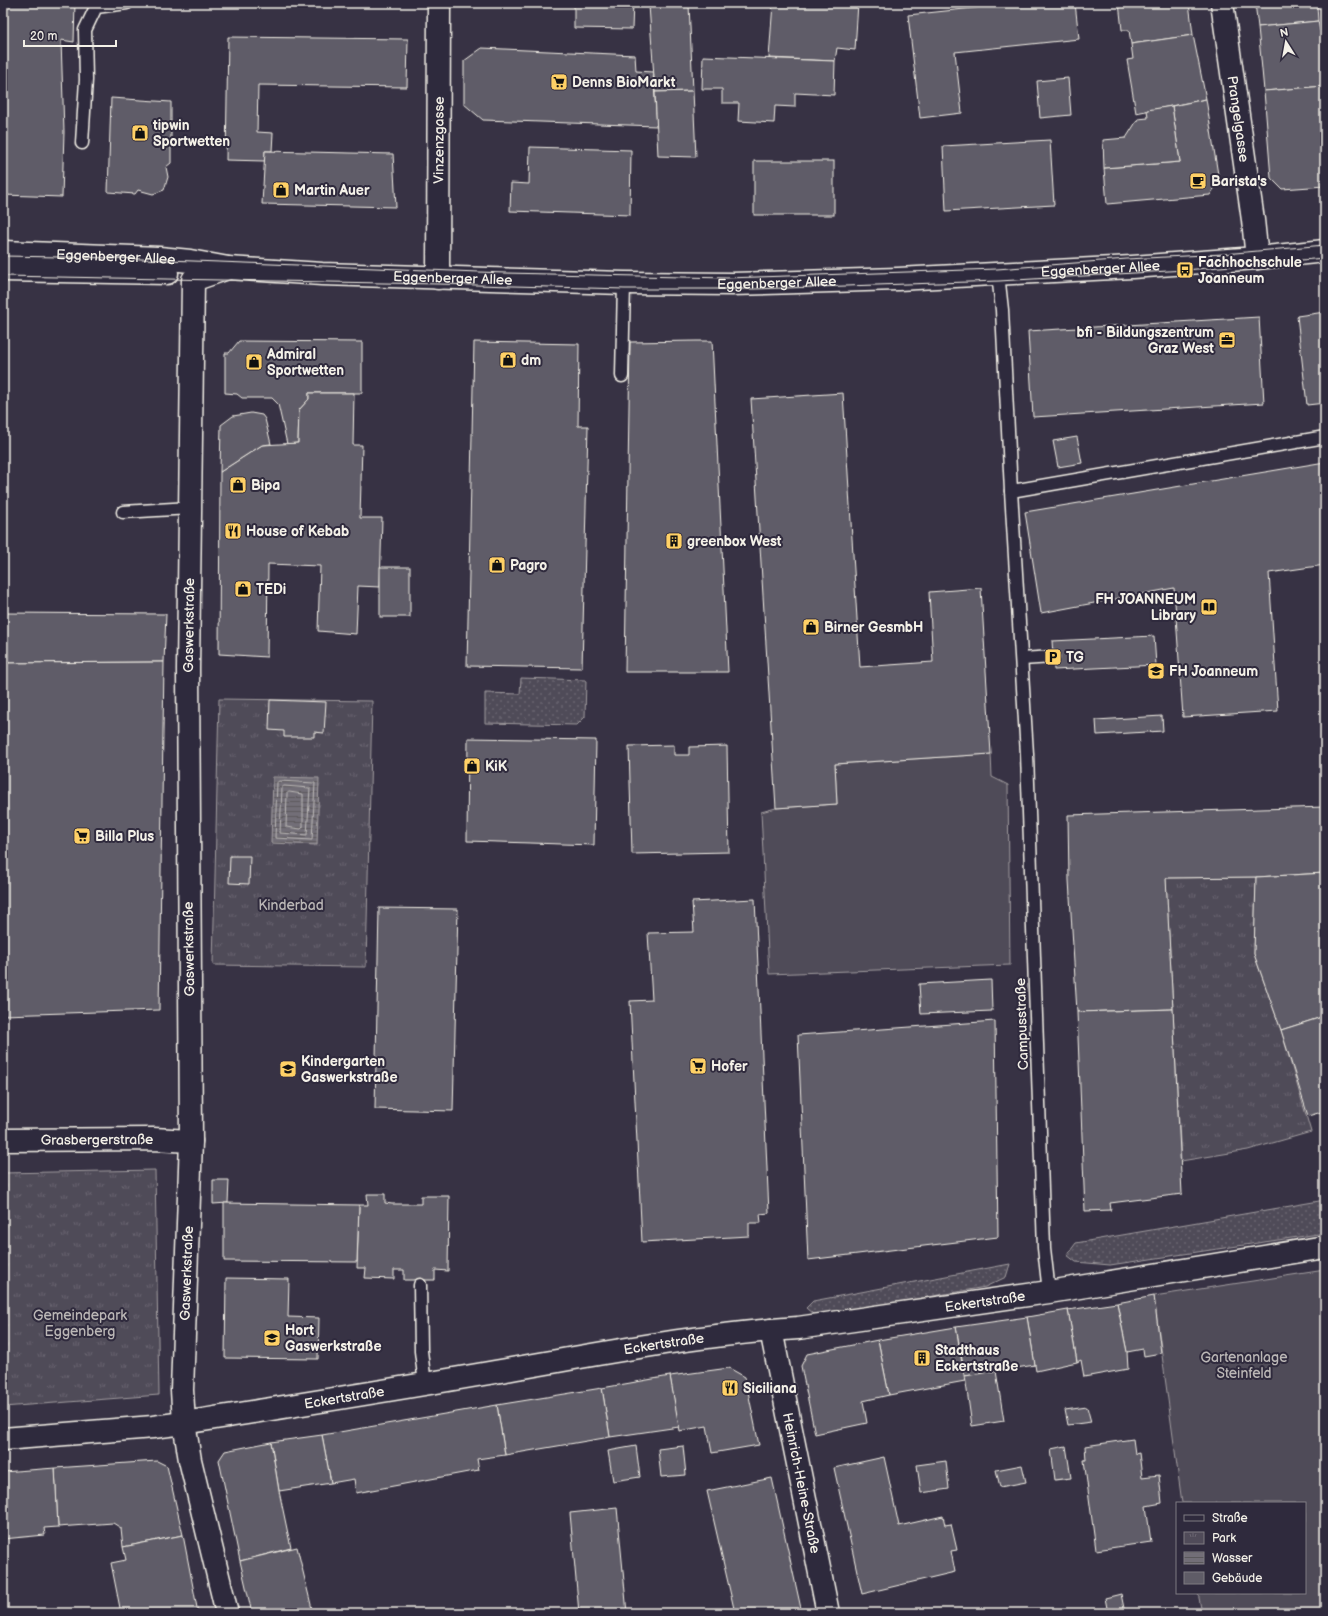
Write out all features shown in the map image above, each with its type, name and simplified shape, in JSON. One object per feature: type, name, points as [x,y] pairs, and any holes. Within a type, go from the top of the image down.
[{"type":"street","name":"Vinzenzgasse","points":[[438,278],[439,3]]},
{"type":"street","name":"Prangelgasse","points":[[1222,3],[1253,220],[1256,258]]},
{"type":"street","name":"Eggenberger Allee","points":[[3,252],[158,258],[190,261],[228,268],[322,274],[624,283],[732,284],[1132,268],[1325,251]]},
{"type":"street","name":"Eggenberger Allee","points":[[3,270],[190,276],[228,268]]},
{"type":"street","name":"Gaswerkstraße","points":[[190,276],[188,807],[191,1141],[182,1390],[184,1423],[190,1460],[227,1613]]},
{"type":"street","name":"Grasbergerstraße","points":[[3,1140],[153,1139],[191,1141]]},
{"type":"street","name":"Eckertstraße","points":[[3,1439],[145,1428],[184,1423],[638,1348],[771,1330],[798,1328],[1049,1292],[1325,1247]]},
{"type":"street","name":"Heinrich-Heine-Straße","points":[[771,1330],[828,1613]]},
{"type":"lane","points":[[82,143],[86,80],[85,30],[96,7],[127,3]]},
{"type":"lane","name":"Campusstraße","points":[[998,274],[1002,310],[1027,754],[1044,1248],[1049,1292]]},
{"type":"lane","points":[[622,376],[624,283]]},
{"type":"lane","points":[[1011,491],[1325,437]]},
{"type":"lane","points":[[123,512],[190,508]]},
{"type":"lane","points":[[1022,659],[1053,657]]},
{"type":"lane","points":[[420,1285],[420,1351],[425,1384]]},
{"type":"green space","points":[[521,678],[586,680],[585,717],[577,725],[485,723],[485,693],[520,694]]},
{"type":"green space","name":"Kinderbad","points":[[219,699],[372,701],[366,967],[213,965]]},
{"type":"green space","points":[[991,754],[992,777],[1008,785],[1010,965],[769,974],[761,812],[776,808],[837,804],[835,764]]},
{"type":"green space","points":[[1256,877],[1254,954],[1281,1030],[1311,1132],[1248,1150],[1181,1161],[1166,878]]},
{"type":"green space","name":"Gemeindepark Eggenberg","points":[[155,1170],[159,1395],[3,1407],[3,1173]]},
{"type":"green space","points":[[1325,1200],[1325,1233],[1110,1265],[1076,1262],[1067,1255],[1076,1243]]},
{"type":"green space","points":[[1010,1264],[1006,1277],[985,1287],[826,1315],[813,1314],[806,1308],[813,1301]]},
{"type":"green space","name":"Gartenanlage Steinfeld","points":[[1325,1270],[1325,1613],[1202,1613],[1198,1594],[1306,1594],[1306,1502],[1182,1502],[1154,1296]]},
{"type":"water","points":[[273,777],[319,778],[317,845],[271,843]]},
{"type":"building","points":[[3,3],[75,3],[74,42],[61,40],[64,132],[62,197],[3,195]]},
{"type":"building","points":[[574,3],[633,3],[632,29],[574,28]]},
{"type":"building","points":[[773,3],[858,3],[855,50],[837,48],[835,61],[769,58]]},
{"type":"building","points":[[1021,3],[1075,3],[1079,39],[955,52],[962,113],[920,118],[908,15]]},
{"type":"building","points":[[1119,3],[1189,3],[1193,35],[1131,44],[1129,30],[1122,30]]},
{"type":"building","points":[[1255,3],[1323,3],[1323,5],[1317,6],[1318,21],[1258,27]]},
{"type":"building","points":[[649,5],[689,5],[693,91],[655,92]]},
{"type":"building","points":[[1318,21],[1320,31],[1325,31],[1325,86],[1264,91],[1258,27]]},
{"type":"building","points":[[1193,35],[1206,99],[1136,113],[1127,60],[1133,59],[1131,44]]},
{"type":"building","points":[[228,37],[408,39],[407,87],[258,85],[257,132],[273,133],[272,151],[265,151],[265,161],[226,160]]},
{"type":"building","name":"Denns BioMarkt","points":[[482,48],[635,55],[636,71],[653,72],[657,126],[483,120],[464,104],[464,61]]},
{"type":"building","points":[[703,56],[835,61],[834,95],[795,93],[795,107],[775,106],[774,123],[738,121],[739,103],[722,103],[722,89],[702,89]]},
{"type":"building","points":[[1068,78],[1071,115],[1040,118],[1037,81]]},
{"type":"building","points":[[1325,86],[1325,186],[1282,189],[1271,178],[1264,91]]},
{"type":"building","points":[[693,91],[696,157],[658,156],[655,92]]},
{"type":"building","name":"tipwin Sportwetten","points":[[111,98],[171,102],[171,163],[166,167],[168,177],[164,190],[153,194],[138,190],[135,194],[108,192]]},
{"type":"building","points":[[1206,99],[1219,181],[1210,195],[1107,204],[1104,168],[1180,162],[1172,106]]},
{"type":"building","points":[[1172,106],[1180,162],[1104,168],[1103,140],[1126,138],[1138,119],[1148,118],[1147,110]]},
{"type":"building","points":[[1050,140],[1054,205],[946,211],[943,146]]},
{"type":"building","points":[[530,147],[631,150],[630,215],[510,211],[511,183],[529,184]]},
{"type":"building","points":[[265,151],[393,154],[396,207],[262,204]]},
{"type":"building","points":[[754,161],[834,161],[834,215],[754,215]]},
{"type":"building","points":[[1325,312],[1325,403],[1307,405],[1297,316]]},
{"type":"building","points":[[1259,317],[1264,403],[1033,417],[1028,331]]},
{"type":"building","points":[[239,341],[362,342],[362,393],[309,393],[309,399],[299,410],[298,443],[287,444],[278,404],[272,398],[242,398],[237,394],[225,393],[225,353],[229,353]]},
{"type":"building","name":"greenbox West","points":[[712,341],[728,672],[625,672],[630,342]]},
{"type":"building","points":[[474,342],[579,344],[578,426],[588,426],[582,668],[467,666]]},
{"type":"building","points":[[309,393],[354,393],[353,445],[362,445],[360,518],[382,518],[380,587],[358,586],[356,634],[318,631],[320,566],[268,564],[267,657],[219,654],[220,472],[262,445],[298,443],[299,410],[309,399]]},
{"type":"building","name":"Birner GesmbH","points":[[843,393],[860,667],[933,662],[929,592],[981,588],[991,754],[835,764],[837,804],[776,808],[751,399]]},
{"type":"building","points":[[251,413],[262,415],[265,419],[271,444],[262,445],[220,472],[221,425],[233,416]]},
{"type":"building","points":[[1077,437],[1082,463],[1058,467],[1053,441]]},
{"type":"building","name":"FH Joanneum","points":[[1325,462],[1325,565],[1269,573],[1278,711],[1183,717],[1174,588],[1041,613],[1025,512]]},
{"type":"building","points":[[380,567],[410,567],[410,617],[380,617]]},
{"type":"building","points":[[3,613],[166,614],[164,662],[3,663]]},
{"type":"building","points":[[1154,636],[1156,665],[1054,670],[1052,641]]},
{"type":"building","name":"Billa Plus","points":[[164,662],[159,1010],[3,1015],[3,663]]},
{"type":"building","points":[[270,700],[326,702],[324,733],[314,732],[314,737],[284,737],[284,731],[269,730]]},
{"type":"building","points":[[1162,716],[1163,731],[1097,735],[1096,720]]},
{"type":"building","points":[[468,738],[596,740],[594,845],[467,841]]},
{"type":"building","points":[[674,745],[674,755],[689,755],[689,747],[727,746],[729,852],[632,854],[629,746]]},
{"type":"building","points":[[1325,807],[1325,873],[1256,877],[1166,878],[1173,1009],[1077,1012],[1069,880],[1068,815]]},
{"type":"building","points":[[230,856],[250,856],[249,884],[229,883]]},
{"type":"building","points":[[1325,873],[1325,1016],[1281,1030],[1254,954],[1256,877]]},
{"type":"building","name":"Hofer","points":[[755,899],[769,1213],[760,1214],[761,1223],[749,1223],[749,1236],[642,1242],[630,1001],[652,1000],[648,933],[694,932],[692,902]]},
{"type":"building","points":[[379,908],[458,909],[453,1111],[375,1109]]},
{"type":"building","points":[[991,980],[992,1011],[921,1014],[919,984]]},
{"type":"building","points":[[1173,1009],[1182,1194],[1110,1203],[1111,1210],[1085,1211],[1077,1012]]},
{"type":"building","points":[[1325,1016],[1325,1111],[1308,1116],[1281,1030]]},
{"type":"building","points":[[995,1021],[998,1237],[808,1260],[798,1035]]},
{"type":"building","points":[[213,1180],[229,1180],[228,1203],[213,1204]]},
{"type":"building","points":[[367,1194],[385,1194],[385,1203],[392,1204],[421,1204],[421,1196],[449,1196],[448,1271],[435,1270],[435,1280],[404,1280],[404,1270],[394,1270],[394,1279],[365,1278],[366,1268],[357,1268],[359,1205],[368,1205]]},
{"type":"building","points":[[224,1203],[359,1205],[357,1262],[224,1261]]},
{"type":"building","name":"Hort Gaswerkstraße","points":[[226,1278],[289,1279],[288,1317],[319,1318],[318,1359],[225,1358]]},
{"type":"building","points":[[1154,1296],[1161,1353],[1144,1356],[1143,1349],[1127,1352],[1117,1303]]},
{"type":"building","points":[[1117,1303],[1127,1352],[1128,1369],[1084,1377],[1081,1360],[1077,1362],[1068,1310]]},
{"type":"building","points":[[1068,1310],[1077,1362],[1036,1371],[1027,1317]]},
{"type":"building","points":[[1027,1317],[1035,1365],[965,1376],[956,1327]]},
{"type":"building","name":"Stadthaus Eckertstraße","points":[[956,1327],[965,1381],[889,1395],[878,1340]]},
{"type":"building","points":[[878,1340],[889,1395],[863,1401],[867,1423],[815,1434],[801,1366],[807,1354]]},
{"type":"building","points":[[729,1368],[745,1377],[759,1445],[712,1453],[707,1426],[679,1431],[670,1376]]},
{"type":"building","points":[[996,1371],[1004,1421],[972,1426],[965,1376]]},
{"type":"building","points":[[670,1376],[679,1427],[610,1437],[602,1388]]},
{"type":"building","points":[[602,1388],[610,1437],[505,1455],[497,1405]]},
{"type":"building","points":[[497,1405],[505,1455],[477,1459],[479,1470],[356,1493],[354,1479],[331,1483],[322,1435]]},
{"type":"building","points":[[1087,1407],[1091,1422],[1068,1425],[1065,1410]]},
{"type":"building","points":[[322,1435],[331,1483],[279,1491],[271,1442]]},
{"type":"building","points":[[1133,1439],[1135,1454],[1139,1453],[1142,1477],[1159,1475],[1162,1503],[1146,1506],[1151,1542],[1096,1550],[1084,1460],[1086,1460],[1085,1446]]},
{"type":"building","points":[[271,1442],[279,1491],[291,1548],[240,1561],[219,1460],[225,1451]]},
{"type":"building","points":[[636,1446],[640,1477],[613,1481],[608,1451]]},
{"type":"building","points":[[683,1446],[686,1475],[661,1477],[658,1449]]},
{"type":"building","points":[[1066,1446],[1071,1478],[1055,1480],[1051,1449]]},
{"type":"building","points":[[884,1457],[899,1526],[943,1516],[945,1525],[951,1524],[957,1550],[951,1551],[955,1572],[862,1594],[834,1468]]},
{"type":"building","points":[[157,1461],[167,1466],[183,1535],[123,1547],[121,1528],[113,1523],[58,1527],[55,1468]]},
{"type":"building","points":[[946,1461],[949,1489],[921,1493],[917,1465]]},
{"type":"building","points":[[1022,1465],[1026,1482],[1000,1487],[996,1470]]},
{"type":"building","points":[[55,1468],[58,1527],[44,1528],[45,1535],[3,1539],[3,1472]]},
{"type":"building","points":[[772,1478],[802,1613],[735,1613],[707,1491]]},
{"type":"building","points":[[617,1508],[627,1613],[579,1613],[570,1513]]},
{"type":"building","points":[[183,1535],[198,1613],[121,1613],[111,1563],[126,1560],[123,1547]]},
{"type":"building","points":[[297,1547],[312,1609],[302,1611],[303,1613],[252,1613],[240,1561]]},
{"type":"building","points":[[1121,1594],[1125,1613],[1108,1613],[1105,1598]]},
{"type":"tram line","points":[[3,256],[115,258],[505,273],[727,278],[997,269],[1127,259],[1224,254],[1325,245]]},
{"type":"tram line","points":[[3,276],[625,289],[754,289],[999,281],[1185,270],[1325,258]]},
{"type":"place","name":"Denns BioMarkt","points":[[559,82]]},
{"type":"place","name":"tipwin Sportwetten","points":[[140,133]]},
{"type":"place","name":"Barista's","points":[[1198,181]]},
{"type":"place","name":"Martin Auer","points":[[281,190]]},
{"type":"place","name":"Fachhochschule Joanneum","points":[[1185,270]]},
{"type":"place","name":"bfi - Bildungszentrum Graz West","points":[[1227,340]]},
{"type":"place","name":"dm","points":[[508,360]]},
{"type":"place","name":"Admiral Sportwetten","points":[[254,362]]},
{"type":"place","name":"Bipa","points":[[238,485]]},
{"type":"place","name":"House of Kebab","points":[[233,531]]},
{"type":"place","name":"greenbox West","points":[[674,541]]},
{"type":"place","name":"Pagro","points":[[497,565]]},
{"type":"place","name":"TEDi","points":[[243,589]]},
{"type":"place","name":"FH JOANNEUM Library","points":[[1209,607]]},
{"type":"place","name":"Birner GesmbH","points":[[811,627]]},
{"type":"place","name":"TG","points":[[1053,657]]},
{"type":"place","name":"FH Joanneum","points":[[1156,671]]},
{"type":"place","name":"KiK","points":[[472,766]]},
{"type":"place","name":"Billa Plus","points":[[82,836]]},
{"type":"place","name":"Hofer","points":[[698,1066]]},
{"type":"place","name":"Kindergarten Gaswerkstraße","points":[[288,1069]]},
{"type":"place","name":"Hort Gaswerkstraße","points":[[272,1338]]},
{"type":"place","name":"Stadthaus Eckertstraße","points":[[922,1358]]},
{"type":"place","name":"Siciliana","points":[[730,1388]]}]
